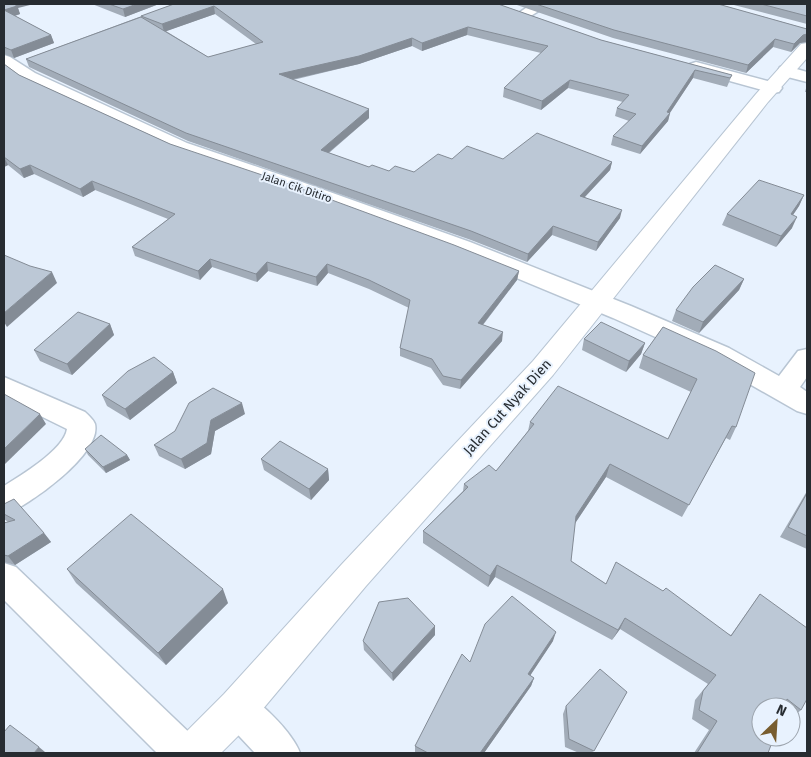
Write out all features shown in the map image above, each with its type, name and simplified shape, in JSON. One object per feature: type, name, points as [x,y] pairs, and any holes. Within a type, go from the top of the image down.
[{"type":"main road","name":"Jalan Cut Nyak Dien","points":[[193,753],[238,708],[354,575],[543,368],[762,98],[789,78],[807,48]]},
{"type":"street","points":[[524,14],[543,4]]},
{"type":"street","points":[[506,8],[540,20]]},
{"type":"street","points":[[681,63],[789,78]]},
{"type":"street","name":"Jalan Cik Ditiro","points":[[17,69],[180,148],[292,185],[462,246],[597,302],[720,355],[807,404]]},
{"type":"street","points":[[783,390],[807,358]]},
{"type":"street","points":[[4,387],[75,420],[81,425],[82,430],[76,444],[64,459],[4,502]]},
{"type":"street","points":[[4,578],[184,753]]},
{"type":"street","points":[[238,708],[281,753]]},
{"type":"building","points":[[4,4],[14,4],[17,6],[4,10]]},
{"type":"building","points":[[109,4],[137,4],[123,9]]},
{"type":"building","points":[[174,4],[498,4],[601,40],[732,75],[730,78],[695,70],[667,112],[670,113],[642,146],[613,136],[636,114],[617,108],[629,95],[570,80],[542,101],[504,88],[548,46],[468,27],[422,43],[412,38],[359,56],[279,74],[369,109],[321,150],[369,167],[372,165],[389,171],[395,166],[414,172],[438,154],[452,159],[467,146],[503,159],[537,133],[612,162],[580,196],[622,210],[598,242],[553,226],[528,254],[471,231],[186,133],[26,59],[141,17],[208,57],[263,42],[214,6],[162,24],[141,16]]},
{"type":"building","points":[[536,4],[718,4],[807,29],[807,34],[803,35],[794,44],[775,39],[748,65],[614,30]]},
{"type":"building","points":[[761,4],[807,4],[807,16]]},
{"type":"building","points":[[4,10],[51,35],[11,50],[4,47]]},
{"type":"building","points":[[4,64],[19,75],[170,144],[283,182],[519,271],[478,323],[503,332],[461,380],[443,376],[432,359],[400,348],[410,300],[369,280],[327,264],[316,277],[267,262],[256,274],[210,259],[198,271],[132,247],[175,214],[92,181],[80,189],[30,165],[20,169],[4,157]]},
{"type":"building","points":[[759,180],[804,195],[791,214],[797,217],[781,236],[727,214]]},
{"type":"building","points":[[4,255],[30,266],[52,272],[4,313]]},
{"type":"building","points":[[715,265],[744,279],[703,322],[676,310],[693,287]]},
{"type":"building","points":[[78,312],[110,324],[67,364],[34,350]]},
{"type":"building","points":[[601,322],[645,343],[629,361],[584,339]]},
{"type":"building","points":[[663,327],[716,351],[755,373],[736,427],[732,426],[689,505],[610,464],[576,516],[571,561],[606,584],[616,562],[663,591],[666,588],[731,636],[760,594],[807,628],[807,699],[801,710],[801,697],[751,697],[751,747],[770,747],[768,753],[697,753],[717,721],[699,710],[703,691],[716,675],[625,618],[618,630],[497,565],[490,576],[423,531],[468,487],[464,484],[489,465],[496,471],[534,424],[530,422],[558,386],[668,439],[697,379],[643,355]]},
{"type":"building","points":[[154,357],[173,372],[125,409],[102,395],[128,371]]},
{"type":"building","points":[[213,388],[242,403],[211,420],[207,443],[181,459],[154,445],[175,431],[189,403]]},
{"type":"building","points":[[4,394],[40,414],[4,449]]},
{"type":"building","points":[[101,435],[127,455],[103,467],[85,449]]},
{"type":"building","points":[[280,441],[328,469],[309,489],[261,459]]},
{"type":"building","points":[[807,493],[807,536],[788,527]]},
{"type":"building","points":[[14,499],[44,533],[8,556],[4,555],[4,523],[15,520],[4,514],[4,504]]},
{"type":"building","points":[[131,514],[223,589],[158,653],[67,569]]},
{"type":"building","points":[[512,596],[556,632],[528,674],[534,678],[480,753],[428,753],[415,746],[462,654],[470,662],[485,624]]},
{"type":"building","points":[[408,598],[435,626],[392,673],[363,641],[379,602]]},
{"type":"building","points":[[600,669],[627,692],[594,751],[569,739],[566,706]]},
{"type":"building","points":[[10,725],[39,747],[34,753],[4,753],[4,732]]}]
